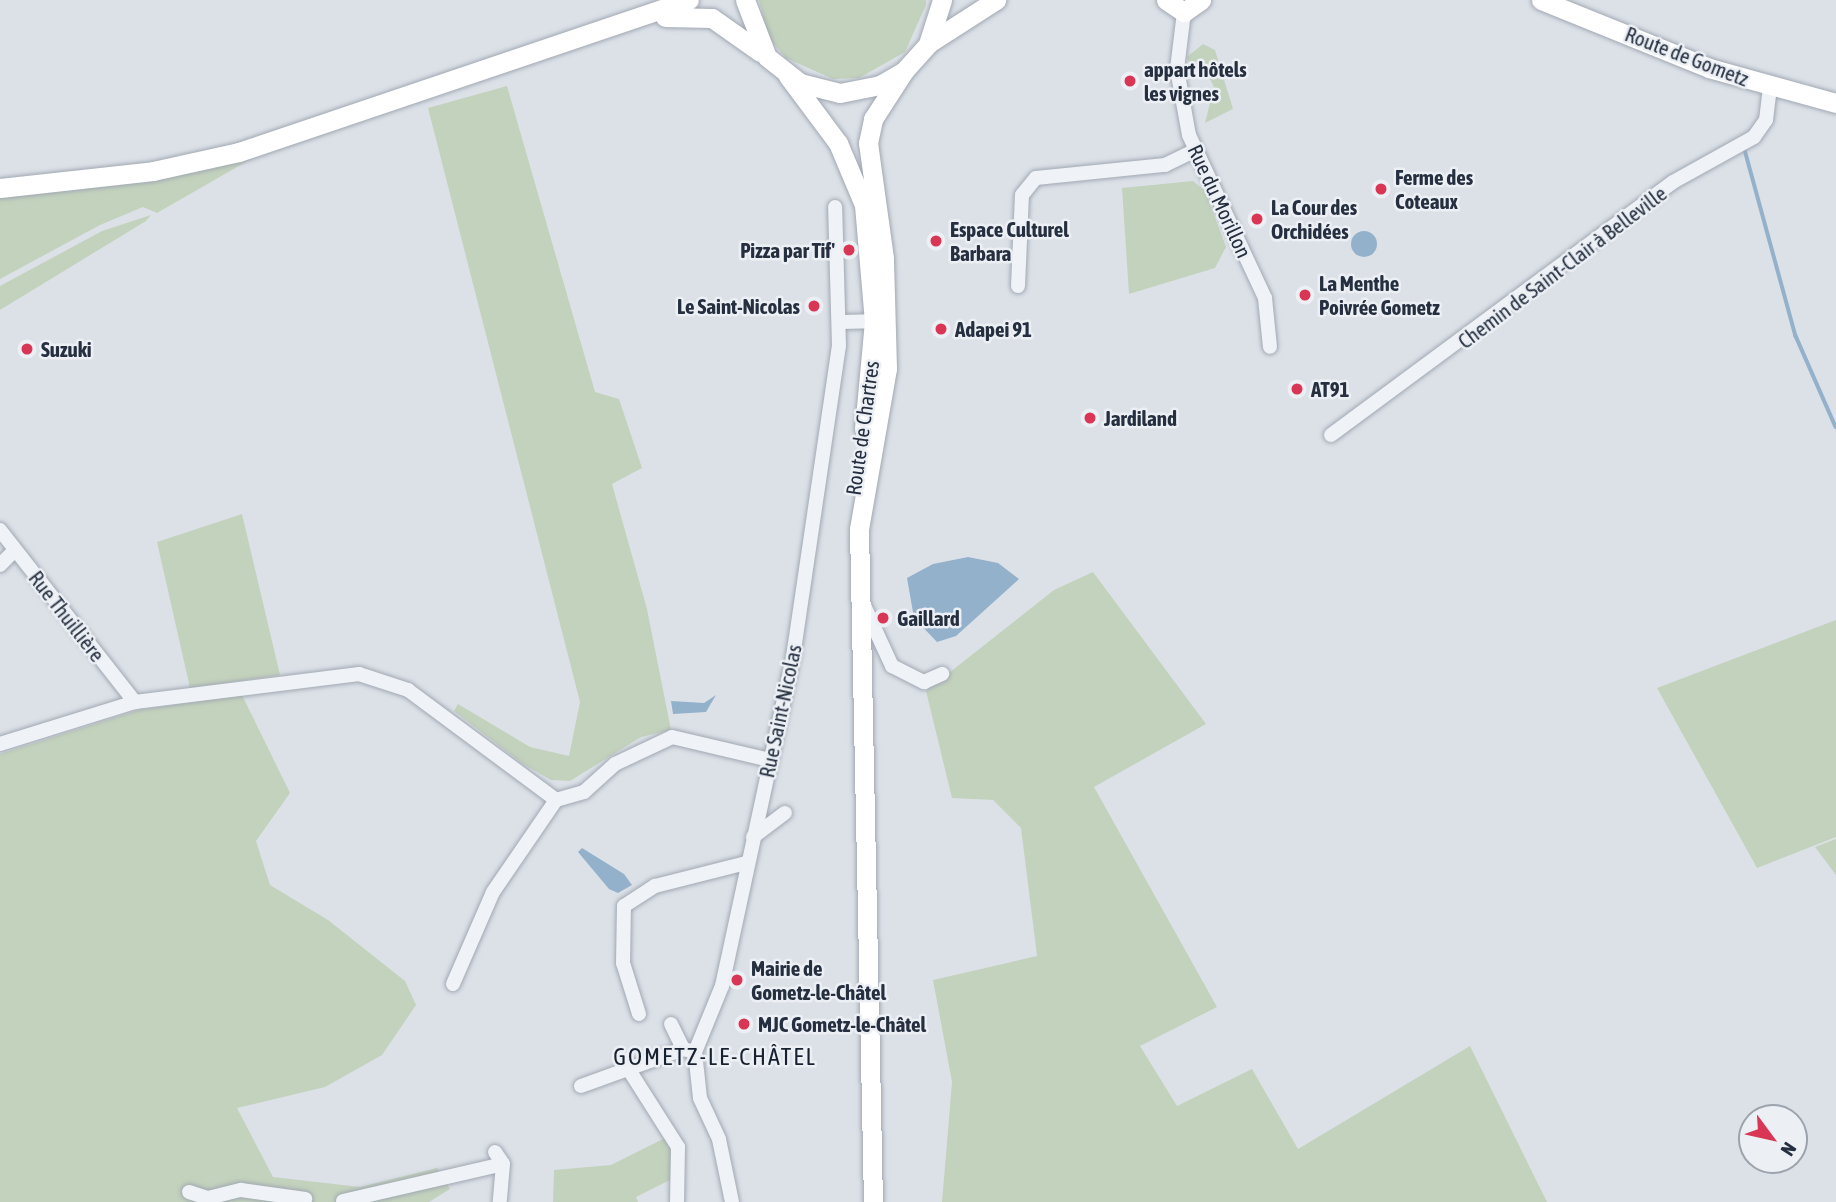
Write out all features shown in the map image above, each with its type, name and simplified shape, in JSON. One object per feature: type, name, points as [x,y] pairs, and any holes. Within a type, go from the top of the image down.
[{"type":"main road","points":[[0,188],[42,185],[239,152],[637,22],[689,0]]},
{"type":"main road","points":[[745,0],[767,57]]},
{"type":"main road","points":[[928,44],[942,0]]},
{"type":"main road","points":[[928,44],[996,0]]},
{"type":"main road","points":[[1166,0],[1184,12],[1201,0]]},
{"type":"main road","name":"Route de Gometz","points":[[1541,0],[1770,88],[1836,103]]},
{"type":"main road","points":[[637,22],[683,14],[712,18],[767,57],[788,76],[840,93],[867,90],[904,72]]},
{"type":"main road","name":"Route de Chartres","points":[[873,1202],[857,598],[850,502],[871,396],[884,258],[868,143],[873,119],[904,72],[928,44]]},
{"type":"main road","name":"Route de Chartres","points":[[788,76],[838,143],[860,187],[879,321]]},
{"type":"main road","points":[[0,177],[42,185]]},
{"type":"street","name":"Rue du Morillon","points":[[1184,12],[1177,69],[1194,151],[1265,298],[1270,347]]},
{"type":"street","name":"Chemin de Saint-Clair à Belleville","points":[[1331,435],[1674,182],[1754,137],[1766,120],[1770,88]]},
{"type":"street","points":[[1018,286],[1022,195],[1036,178],[1165,165],[1194,151]]},
{"type":"street","name":"Rue Saint-Nicolas","points":[[689,1050],[720,995],[746,863],[771,760],[809,559],[839,322],[835,207]]},
{"type":"street","points":[[839,322],[879,321]]},
{"type":"street","name":"Rue Thuillière","points":[[0,530],[135,702]]},
{"type":"street","points":[[0,565],[15,550]]},
{"type":"street","points":[[857,598],[892,666],[924,682],[942,674]]},
{"type":"street","points":[[0,744],[135,702],[375,675],[429,704],[556,800]]},
{"type":"street","points":[[453,984],[493,892],[556,800],[584,792],[615,764],[673,737],[771,760]]},
{"type":"street","points":[[753,837],[785,813]]},
{"type":"street","points":[[639,1014],[623,963],[621,914],[629,898],[746,863]]},
{"type":"street","points":[[670,1024],[689,1050],[701,1098],[719,1139],[732,1202]]},
{"type":"street","points":[[581,1086],[631,1073],[689,1050]]},
{"type":"street","points":[[631,1073],[678,1147],[677,1202]]},
{"type":"street","points":[[343,1201],[499,1158],[500,1202]]},
{"type":"street","points":[[189,1192],[305,1199]]},
{"type":"green space","points":[[759,0],[926,0],[926,5],[905,52],[859,78],[833,79],[786,58],[769,38]]},
{"type":"green space","points":[[1203,44],[1215,50],[1233,109],[1205,123],[1214,87],[1202,63],[1191,67],[1187,57]]},
{"type":"green space","points":[[507,86],[595,392],[619,399],[642,468],[612,484],[647,609],[671,730],[641,737],[570,781],[551,780],[523,764],[454,711],[458,704],[530,747],[569,756],[580,702],[428,108]]},
{"type":"green space","points":[[251,159],[157,213],[143,207],[100,225],[0,279],[0,194],[114,185]]},
{"type":"green space","points":[[1193,181],[1205,191],[1226,247],[1215,268],[1129,294],[1122,188]]},
{"type":"green space","points":[[151,215],[146,221],[0,310],[0,286],[102,231]]},
{"type":"green space","points":[[242,514],[280,675],[190,688],[157,542]]},
{"type":"green space","points":[[1093,572],[1206,724],[1094,787],[1217,1007],[1140,1046],[1177,1106],[1252,1069],[1298,1149],[1470,1046],[1547,1202],[942,1202],[952,1082],[933,980],[1037,956],[1021,828],[993,800],[952,798],[926,691],[1054,590]]},
{"type":"green space","points":[[1836,620],[1836,837],[1757,868],[1657,688]]},
{"type":"green space","points":[[242,695],[290,793],[256,841],[270,885],[328,920],[405,981],[416,1005],[382,1055],[325,1087],[237,1108],[273,1177],[360,1187],[437,1168],[450,1189],[429,1202],[0,1202],[0,754],[139,710]]},
{"type":"green space","points":[[1836,839],[1836,875],[1815,847]]},
{"type":"green space","points":[[669,1136],[674,1178],[636,1197],[638,1202],[553,1202],[554,1170],[611,1165]]},
{"type":"water","points":[[1364,231],[1373,235],[1377,244],[1373,253],[1364,257],[1355,253],[1351,244],[1355,235]]},
{"type":"water","points":[[968,557],[998,563],[1019,579],[956,636],[937,642],[914,618],[907,578],[933,564]]},
{"type":"water","points":[[716,695],[706,712],[673,714],[671,701],[704,703]]},
{"type":"water","points":[[582,848],[624,874],[632,885],[618,893],[609,889],[578,852]]},
{"type":"waterway","points":[[1745,150],[1796,336],[1836,427]]},
{"type":"place","name":"appart hôtels les vignes","points":[[1130,81]]},
{"type":"place","name":"Ferme des Coteaux","points":[[1381,189]]},
{"type":"place","name":"La Cour des Orchidées","points":[[1257,219]]},
{"type":"place","name":"Espace Culturel Barbara","points":[[936,241]]},
{"type":"place","name":"Pizza par Tif'","points":[[849,250]]},
{"type":"place","name":"La Menthe Poivrée Gometz","points":[[1305,295]]},
{"type":"place","name":"Le Saint-Nicolas","points":[[814,306]]},
{"type":"place","name":"Adapei 91","points":[[941,329]]},
{"type":"place","name":"Suzuki","points":[[27,349]]},
{"type":"place","name":"AT91","points":[[1297,389]]},
{"type":"place","name":"Jardiland","points":[[1090,418]]},
{"type":"place","name":"Gaillard","points":[[883,618]]},
{"type":"place","name":"Mairie de Gometz-le-Châtel","points":[[737,980]]},
{"type":"place","name":"MJC Gometz-le-Châtel","points":[[744,1024]]},
{"type":"district","name":"GOMETZ-LE-CHÂTEL","points":[[715,1057]]}]
